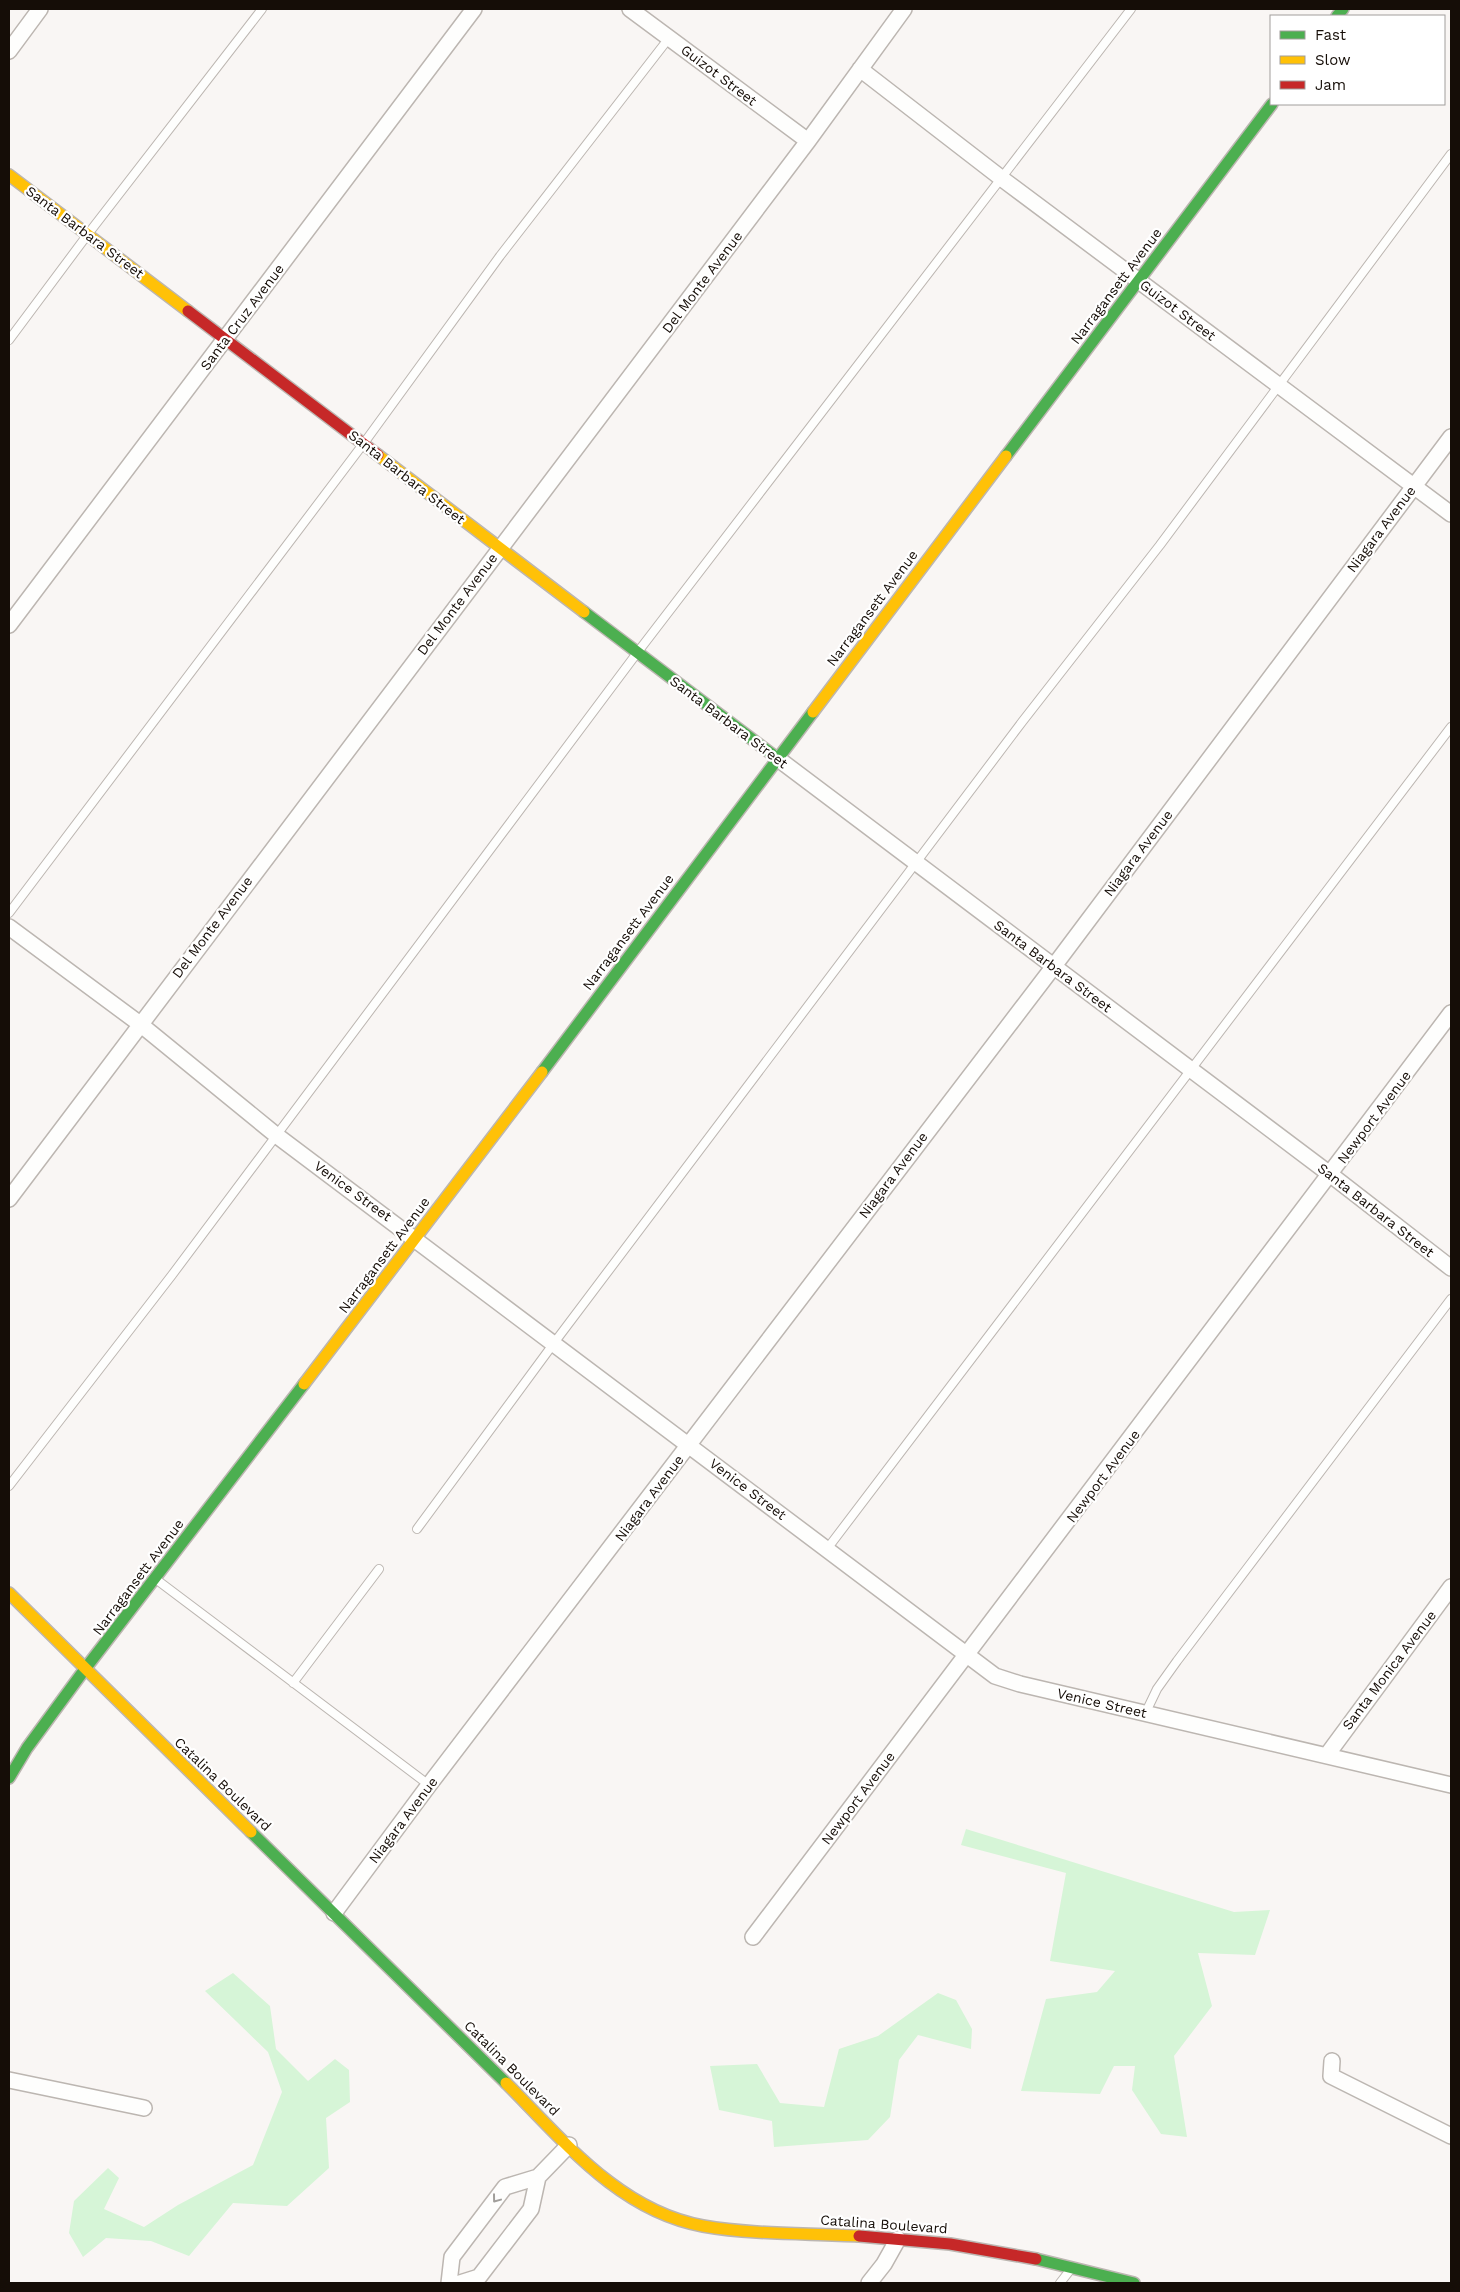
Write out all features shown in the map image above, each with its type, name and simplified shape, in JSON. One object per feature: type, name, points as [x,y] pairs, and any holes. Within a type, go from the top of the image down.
[{"type":"street","points":[[9,51],[40,9]]},
{"type":"street","name":"Santa Cruz Avenue","points":[[9,625],[474,9]]},
{"type":"street","name":"Guizot Street","points":[[630,9],[808,141]]},
{"type":"street","name":"Del Monte Avenue","points":[[9,1199],[808,141],[904,9]]},
{"type":"street","name":"Guizot Street","points":[[860,69],[1001,178],[1451,514]]},
{"type":"street","name":"Narragansett Avenue","points":[[9,1778],[27,1748],[85,1669],[416,1238],[1271,105]]},
{"type":"street","name":"Santa Barbara Street","points":[[9,175],[915,864],[1054,966],[1451,1268]]},
{"type":"street","name":"Niagara Avenue","points":[[334,1913],[1054,966],[1451,437]]},
{"type":"street","name":"Venice Street","points":[[9,927],[140,1024],[276,1135],[690,1444],[995,1676],[1145,1714],[1451,1785]]},
{"type":"street","name":"Newport Avenue","points":[[753,1937],[1331,1175],[1451,1013]]},
{"type":"street","name":"Santa Monica Avenue","points":[[1327,1755],[1451,1587]]},
{"type":"street","name":"Catalina Boulevard","points":[[9,1593],[597,2173],[629,2196],[654,2210],[698,2226],[740,2232],[898,2239],[973,2247],[1073,2267],[1134,2283]]},
{"type":"street","points":[[1332,2061],[1331,2076],[1451,2136]]},
{"type":"street","points":[[9,2080],[144,2108]]},
{"type":"street","points":[[449,2283],[452,2257],[505,2187],[538,2177],[569,2145]]},
{"type":"street","points":[[460,2283],[479,2277],[531,2209],[538,2177]]},
{"type":"street","points":[[869,2283],[884,2264],[898,2239]]},
{"type":"lane","points":[[9,340],[88,234],[262,9]]},
{"type":"lane","points":[[9,1486],[172,1275],[637,652],[1131,9]]},
{"type":"lane","points":[[9,913],[364,444],[500,256],[669,38]]},
{"type":"lane","points":[[417,1529],[554,1342],[915,864],[1160,545],[1451,154]]},
{"type":"lane","points":[[827,1549],[1192,1071],[1451,727]]},
{"type":"lane","points":[[1145,1714],[1157,1689],[1176,1661],[1451,1299]]},
{"type":"lane","points":[[294,1683],[379,1569]]},
{"type":"lane","points":[[155,1579],[430,1785]]},
{"type":"lane","points":[[1060,2283],[1073,2267]]},
{"type":"green space","points":[[966,1829],[1234,1912],[1270,1910],[1255,1955],[1198,1953],[1212,2006],[1174,2056],[1187,2137],[1161,2134],[1132,2090],[1135,2066],[1114,2066],[1100,2094],[1021,2091],[1046,1999],[1097,1992],[1115,1971],[1050,1961],[1066,1873],[961,1845]]},
{"type":"green space","points":[[233,1973],[270,2006],[276,2049],[308,2081],[335,2059],[349,2070],[350,2102],[326,2118],[329,2168],[287,2206],[233,2203],[189,2256],[151,2241],[106,2238],[83,2257],[69,2233],[74,2201],[108,2168],[119,2178],[104,2209],[144,2227],[178,2205],[253,2165],[282,2092],[268,2052],[205,1991]]},
{"type":"green space","points":[[938,1993],[956,2000],[972,2029],[971,2049],[918,2035],[899,2060],[890,2117],[868,2140],[774,2147],[772,2121],[719,2110],[710,2066],[757,2064],[780,2103],[824,2107],[839,2049],[878,2036]]},
{"type":"traffic: fast","points":[[1338,15],[1343,9]]},
{"type":"traffic: fast","points":[[1006,456],[1271,105]]},
{"type":"traffic: fast","points":[[584,612],[777,758]]},
{"type":"traffic: fast","points":[[542,1072],[813,712]]},
{"type":"traffic: fast","points":[[9,1778],[27,1748],[85,1669],[304,1384]]},
{"type":"traffic: fast","points":[[251,1832],[506,2083]]},
{"type":"traffic: fast","points":[[1036,2259],[1134,2283]]},
{"type":"traffic: slow","points":[[9,175],[188,311]]},
{"type":"traffic: slow","points":[[378,455],[584,612]]},
{"type":"traffic: slow","points":[[813,712],[1006,456]]},
{"type":"traffic: slow","points":[[304,1384],[542,1072]]},
{"type":"traffic: slow","points":[[9,1593],[251,1832]]},
{"type":"traffic: slow","points":[[506,2083],[594,2170],[619,2189],[645,2205],[673,2218],[703,2226],[742,2231],[859,2236]]},
{"type":"traffic: jam","points":[[188,311],[378,455]]},
{"type":"traffic: jam","points":[[859,2236],[950,2244],[1036,2259]]}]
